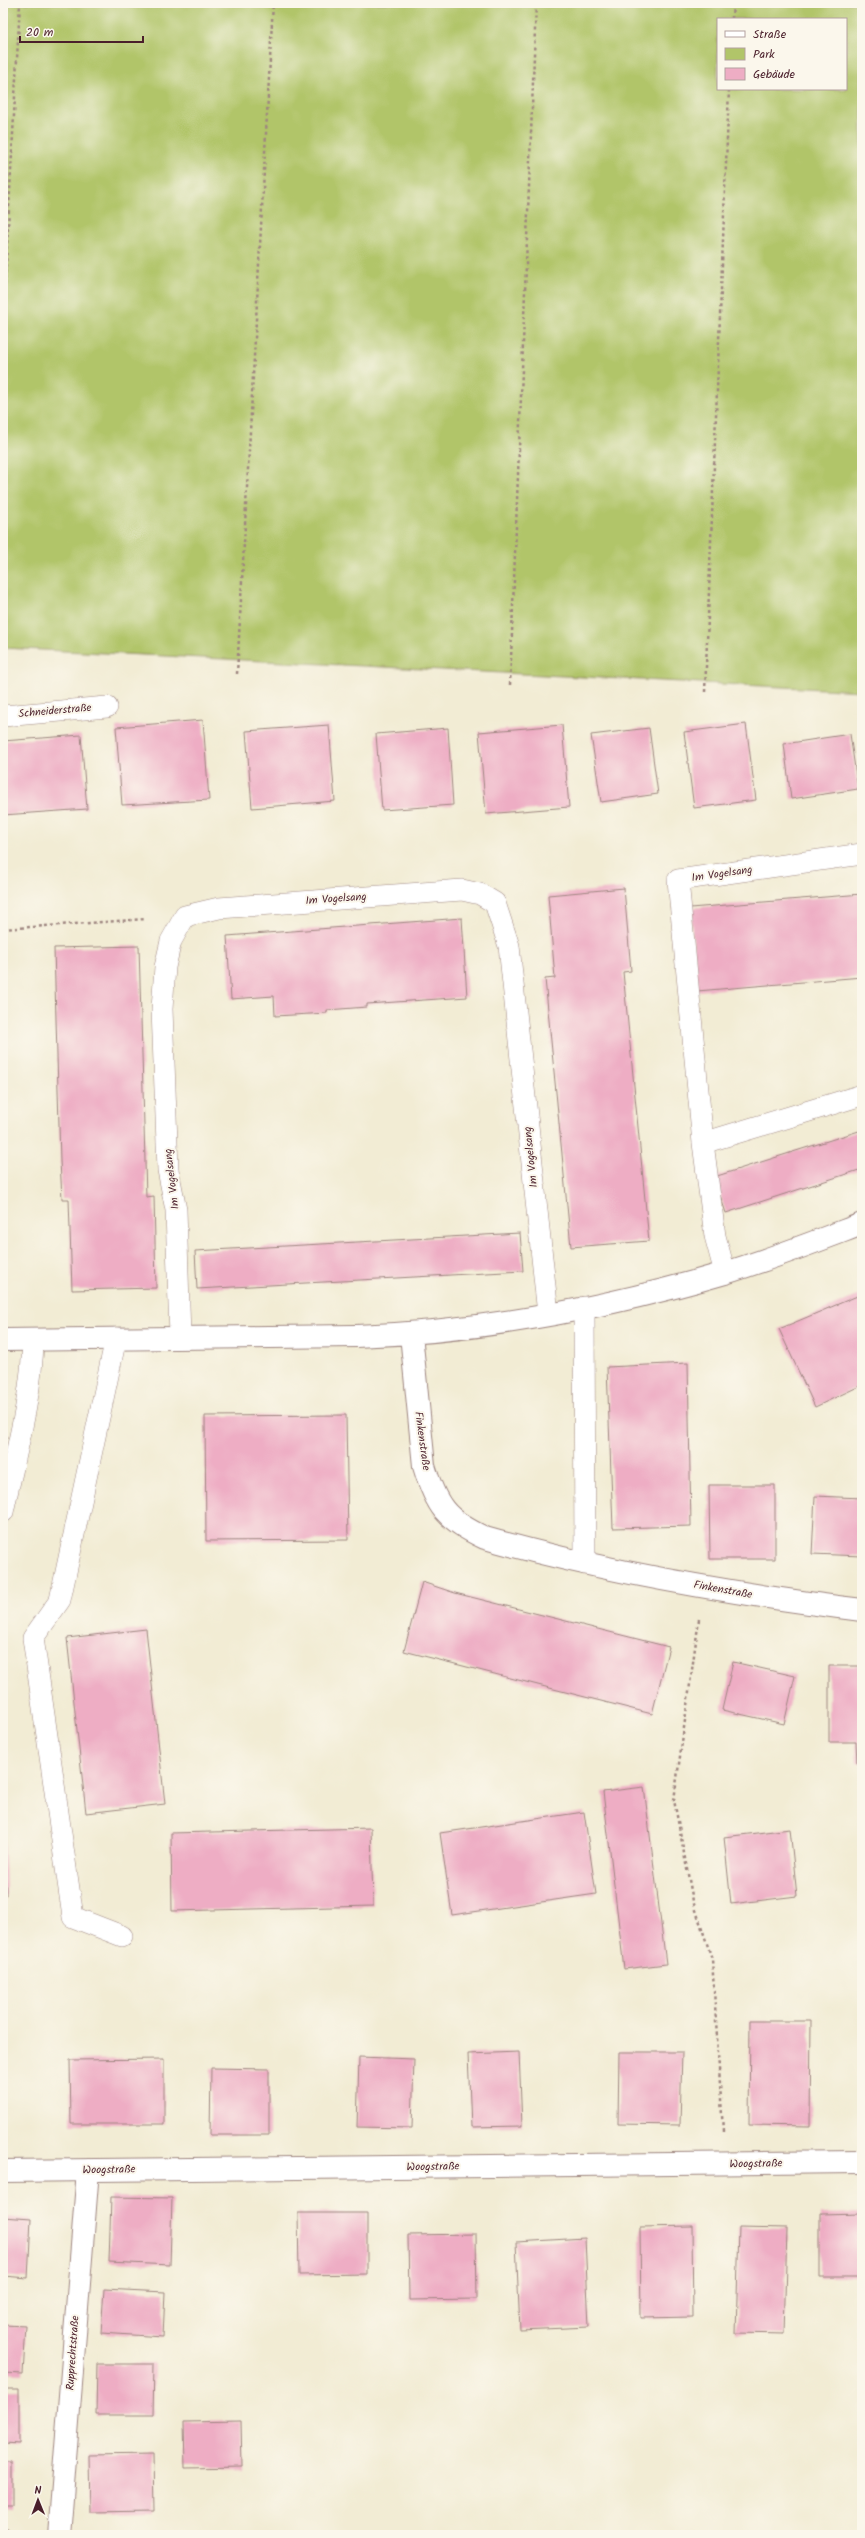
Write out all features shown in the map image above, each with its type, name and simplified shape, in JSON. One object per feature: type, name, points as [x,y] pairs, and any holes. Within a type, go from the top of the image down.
[{"type":"street","points":[[3,1340],[410,1334],[584,1308],[726,1273],[862,1224]]},
{"type":"street","name":"Finkenstraße","points":[[410,1334],[420,1448],[429,1485],[443,1511],[460,1525],[484,1538],[585,1564],[703,1587],[862,1610]]},
{"type":"street","name":"Woogstraße","points":[[3,2171],[862,2162]]},
{"type":"street","name":"Rupprechtstraße","points":[[59,2535],[88,2170]]},
{"type":"lane","name":"Schneiderstraße","points":[[3,716],[107,707]]},
{"type":"lane","name":"Im Vogelsang","points":[[726,1273],[714,1236],[703,1143],[678,880],[862,854]]},
{"type":"lane","name":"Im Vogelsang","points":[[180,1337],[176,1210],[168,1170],[162,1009],[165,968],[171,941],[185,916],[220,908],[462,890],[480,894],[496,903],[509,946],[548,1314]]},
{"type":"lane","points":[[703,1143],[862,1095]]},
{"type":"lane","points":[[584,1308],[585,1564]]},
{"type":"lane","points":[[116,1338],[60,1600],[33,1638],[73,1917],[122,1936]]},
{"type":"lane","points":[[3,1512],[29,1393],[33,1340]]},
{"type":"path","points":[[3,321],[20,3]]},
{"type":"path","points":[[237,674],[273,3]]},
{"type":"path","points":[[510,685],[536,3]]},
{"type":"path","points":[[732,18],[733,3]]},
{"type":"path","points":[[705,692],[729,90]]},
{"type":"path","points":[[3,929],[185,916]]},
{"type":"path","points":[[703,1587],[674,1800],[693,1901],[712,1959],[725,2164]]},
{"type":"green space","points":[[3,3],[862,3],[862,691],[3,648]]},
{"type":"building","points":[[203,720],[209,800],[122,805],[116,727]]},
{"type":"building","points":[[746,724],[756,800],[694,808],[684,732]]},
{"type":"building","points":[[329,725],[335,801],[252,808],[246,731]]},
{"type":"building","points":[[562,725],[569,807],[486,814],[479,732]]},
{"type":"building","points":[[448,728],[453,805],[382,810],[376,734]]},
{"type":"building","points":[[649,728],[658,794],[601,802],[591,735]]},
{"type":"building","points":[[850,734],[858,789],[791,799],[784,744]]},
{"type":"building","points":[[81,735],[87,809],[3,815],[3,741]]},
{"type":"building","points":[[624,888],[631,971],[623,972],[649,1241],[571,1247],[545,979],[555,978],[548,895]]},
{"type":"building","points":[[862,894],[862,977],[697,991],[690,908]]},
{"type":"building","points":[[462,918],[467,997],[367,1004],[367,1007],[327,1010],[327,1013],[275,1016],[274,996],[231,999],[227,936]]},
{"type":"building","points":[[139,946],[146,1197],[154,1196],[156,1288],[72,1290],[69,1199],[62,1199],[60,1161],[54,948]]},
{"type":"building","points":[[862,1130],[862,1169],[726,1213],[714,1177]]},
{"type":"building","points":[[520,1233],[523,1271],[197,1289],[195,1251]]},
{"type":"building","points":[[862,1294],[862,1385],[815,1407],[779,1329]]},
{"type":"building","points":[[688,1363],[691,1526],[613,1528],[607,1367]]},
{"type":"building","points":[[346,1415],[348,1540],[206,1541],[205,1416]]},
{"type":"building","points":[[709,1485],[775,1485],[775,1559],[710,1559]]},
{"type":"building","points":[[815,1496],[862,1498],[862,1556],[812,1554]]},
{"type":"building","points":[[422,1582],[455,1593],[669,1647],[652,1714],[404,1651]]},
{"type":"building","points":[[146,1629],[165,1804],[86,1813],[67,1638]]},
{"type":"building","points":[[733,1662],[795,1676],[784,1724],[722,1710]]},
{"type":"building","points":[[829,1666],[862,1666],[862,1763],[857,1763],[856,1742],[829,1742]]},
{"type":"building","points":[[644,1787],[666,1964],[624,1969],[603,1792]]},
{"type":"building","points":[[584,1812],[596,1894],[452,1915],[440,1833]]},
{"type":"building","points":[[4,1828],[6,1895],[3,1895]]},
{"type":"building","points":[[371,1828],[373,1906],[172,1911],[171,1833]]},
{"type":"building","points":[[790,1829],[797,1896],[731,1904],[724,1837]]},
{"type":"building","points":[[750,2021],[811,2021],[810,2126],[749,2125]]},
{"type":"building","points":[[519,2052],[522,2126],[471,2127],[468,2054]]},
{"type":"building","points":[[619,2052],[682,2052],[680,2125],[618,2124]]},
{"type":"building","points":[[359,2057],[414,2059],[412,2128],[357,2127]]},
{"type":"building","points":[[164,2059],[164,2124],[71,2124],[70,2060]]},
{"type":"building","points":[[211,2068],[269,2069],[269,2135],[210,2135]]},
{"type":"building","points":[[111,2197],[172,2198],[170,2265],[109,2262]]},
{"type":"building","points":[[298,2213],[367,2213],[367,2274],[299,2275]]},
{"type":"building","points":[[862,2213],[862,2277],[820,2277],[820,2214]]},
{"type":"building","points":[[3,2217],[31,2219],[28,2278],[3,2276]]},
{"type":"building","points":[[692,2226],[693,2317],[641,2318],[640,2227]]},
{"type":"building","points":[[739,2227],[787,2228],[784,2334],[736,2333]]},
{"type":"building","points":[[476,2234],[477,2299],[409,2300],[408,2235]]},
{"type":"building","points":[[585,2238],[589,2327],[520,2330],[516,2242]]},
{"type":"building","points":[[104,2289],[165,2292],[163,2337],[101,2333]]},
{"type":"building","points":[[3,2325],[26,2326],[23,2374],[3,2373]]},
{"type":"building","points":[[97,2364],[154,2364],[153,2415],[96,2415]]},
{"type":"building","points":[[3,2389],[19,2389],[19,2444],[3,2443]]},
{"type":"building","points":[[241,2421],[242,2467],[185,2468],[184,2422]]},
{"type":"building","points":[[153,2454],[154,2512],[90,2513],[89,2455]]},
{"type":"building","points":[[3,2462],[12,2462],[12,2507],[3,2507]]},
{"type":"building","points":[[3,2529],[8,2529],[8,2535],[3,2535]]}]
